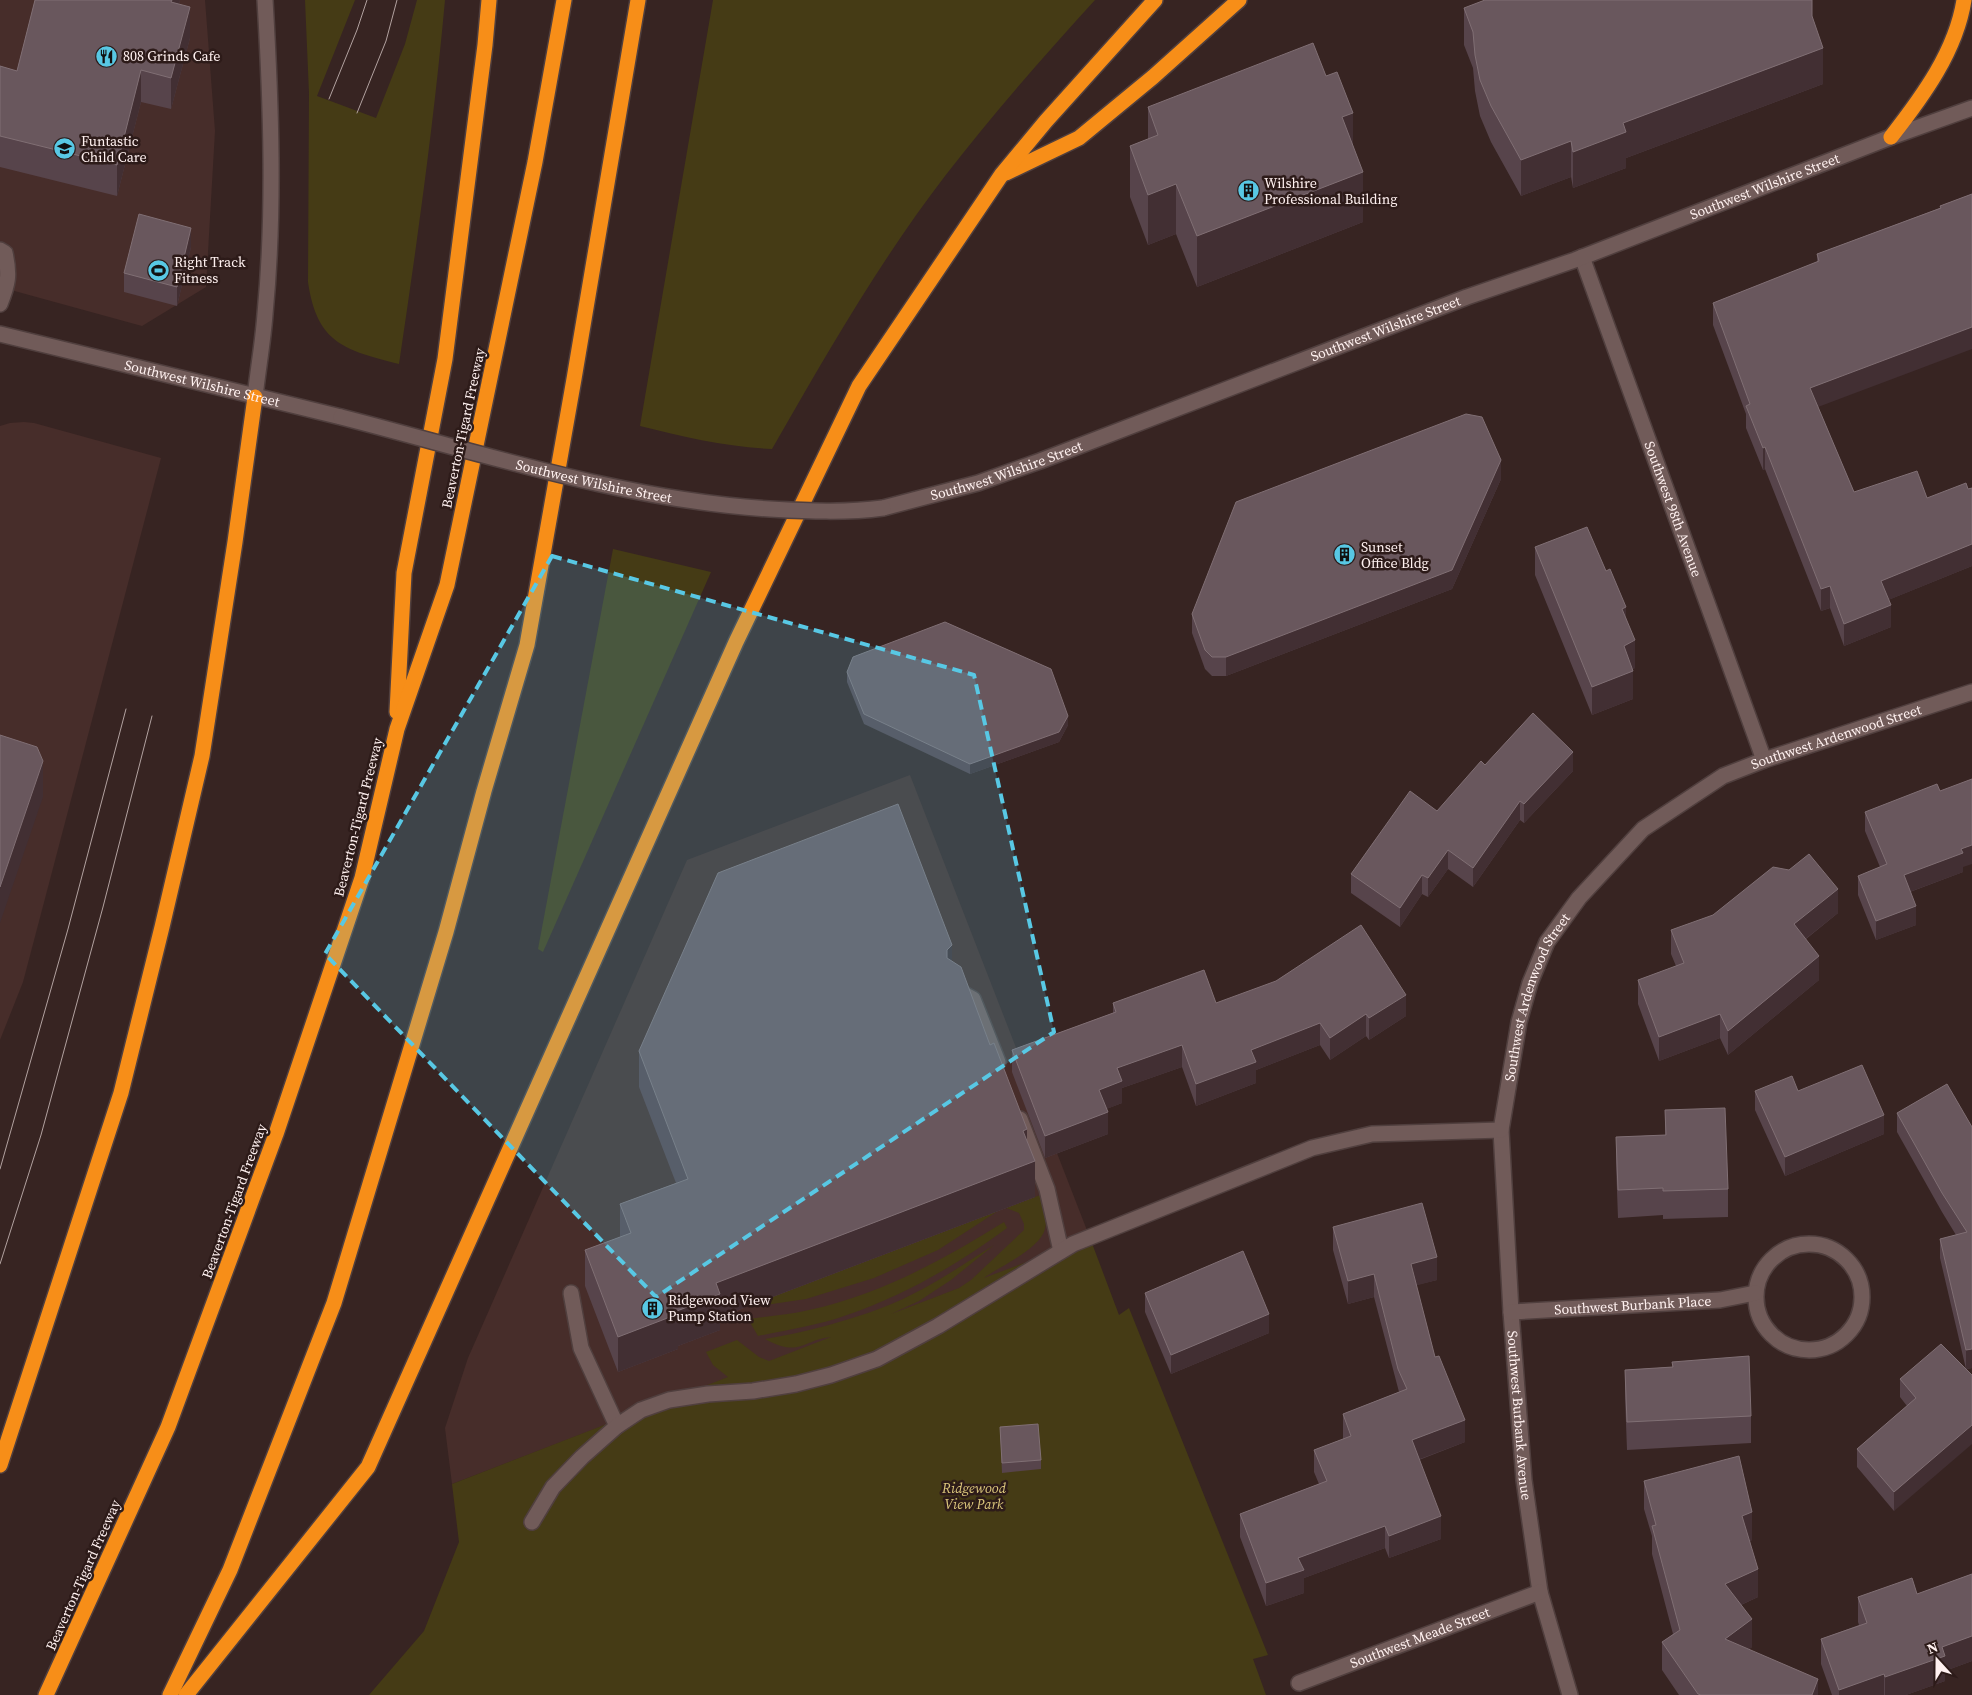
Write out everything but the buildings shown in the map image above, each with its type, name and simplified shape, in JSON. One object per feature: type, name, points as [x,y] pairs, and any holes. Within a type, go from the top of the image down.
[{"type":"highway","points":[[396,729],[404,573],[445,359],[485,45],[489,0]]},
{"type":"highway","name":"Beaverton-Tigard Freeway","points":[[46,1695],[168,1427],[276,1134],[362,878],[396,729],[448,585],[535,162],[564,0]]},
{"type":"highway","points":[[170,1695],[230,1570],[334,1303],[446,932],[484,790],[527,645],[638,0]]},
{"type":"highway","points":[[186,1695],[368,1466],[736,642],[859,386],[1002,174],[1046,121],[1154,0]]},
{"type":"highway","points":[[1002,174],[1080,138],[1153,77],[1239,0]]},
{"type":"highway","points":[[1892,136],[1924,94],[1942,62],[1961,19],[1964,0]]},
{"type":"highway","points":[[0,1465],[121,1093],[162,927],[202,756],[239,515],[254,397]]},
{"type":"street","points":[[254,397],[265,314],[269,227],[270,140],[265,0]]},
{"type":"street","name":"Southwest Wilshire Street","points":[[0,334],[340,417],[605,486],[675,499],[728,506],[788,510],[856,511],[883,508],[931,496],[1005,473],[1468,297],[1582,257],[1892,136],[1972,108]]},
{"type":"street","points":[[0,250],[5,253],[9,269],[6,288],[0,304]]},
{"type":"street","name":"Southwest 98th Avenue","points":[[1582,257],[1764,760]]},
{"type":"street","name":"Southwest Ardenwood Street","points":[[1501,1130],[1519,1022],[1530,983],[1547,942],[1568,913],[1609,864],[1643,829],[1722,776],[1764,760],[1972,692]]},
{"type":"street","points":[[955,989],[974,999],[1002,1071]]},
{"type":"street","points":[[1016,1108],[1047,1189],[1061,1251]]},
{"type":"street","points":[[532,1522],[553,1487],[582,1457],[617,1426],[641,1410],[669,1400],[708,1394],[753,1392],[796,1384],[831,1376],[877,1359],[938,1326],[1061,1251],[1095,1234],[1312,1148],[1372,1134],[1501,1130]]},
{"type":"street","name":"Southwest Burbank Avenue","points":[[1501,1130],[1510,1312],[1524,1480],[1540,1592],[1570,1695]]},
{"type":"street","points":[[1818,1244],[1839,1252],[1853,1266],[1861,1285],[1862,1305],[1855,1324],[1841,1339],[1823,1348],[1802,1350],[1783,1344],[1768,1331],[1758,1313],[1755,1293],[1760,1273],[1774,1256],[1795,1245],[1818,1244]]},
{"type":"street","points":[[571,1293],[581,1348],[617,1426]]},
{"type":"street","name":"Southwest Burbank Place","points":[[1510,1312],[1720,1300],[1755,1293]]},
{"type":"street","name":"Southwest Meade Street","points":[[1299,1683],[1540,1592]]},
{"type":"highlighted area","points":[[552,556],[974,675],[1054,1032],[656,1297],[325,954]]},
{"type":"shaded area","points":[[0,0],[205,0],[215,131],[206,287],[142,326],[0,287]]},
{"type":"shaded area","points":[[24,422],[34,423],[161,458],[23,982],[0,1040],[0,426]]},
{"type":"shaded area","points":[[910,775],[1090,1238],[452,1484],[445,1428],[468,1358],[687,860]]},
{"type":"green space","points":[[305,0],[355,0],[317,96],[376,118],[405,44],[417,0],[445,0],[425,182],[399,364],[363,354],[337,341],[327,332],[318,319],[312,303],[308,282],[309,93]]},
{"type":"green space","points":[[713,0],[1095,0],[999,109],[921,209],[875,275],[772,449],[722,444],[640,426]]},
{"type":"green space","points":[[613,549],[711,572],[543,952],[538,949]]},
{"type":"green space","name":"Ridgewood View Park","points":[[1043,1194],[1046,1220],[1042,1236],[1028,1250],[984,1278],[1090,1238],[1119,1315],[1129,1308],[1268,1655],[1253,1659],[1266,1695],[369,1695],[424,1631],[459,1542],[452,1484],[728,1377],[713,1365],[706,1352],[737,1340],[759,1357],[769,1361],[831,1337],[794,1348],[765,1339],[825,1326],[884,1307],[926,1287],[994,1245],[951,1280],[919,1301],[891,1314],[959,1288],[971,1280],[1024,1230],[1024,1224],[1019,1213],[1006,1208]]},
{"type":"green space","points":[[998,1211],[938,1250],[874,1278],[806,1299],[752,1307],[751,1305]]},
{"type":"green space","points":[[1004,1222],[1007,1228],[970,1254],[931,1278],[869,1307],[826,1322],[758,1336],[748,1319],[801,1312],[885,1286],[934,1263]]},
{"type":"tram line","points":[[329,99],[367,0]]},
{"type":"tram line","points":[[357,113],[386,41],[397,0]]},
{"type":"tram line","points":[[0,1169],[68,929],[126,709]]},
{"type":"tram line","points":[[0,1264],[41,1135],[103,907],[152,716]]},
{"type":"place","name":"808 Grinds Cafe","points":[[107,56]]},
{"type":"place","name":"Funtastic Child Care","points":[[65,149]]},
{"type":"place","name":"Wilshire Professional Building","points":[[1248,191]]},
{"type":"place","name":"Right Track Fitness","points":[[158,270]]},
{"type":"place","name":"Sunset Office Bldg","points":[[1345,555]]},
{"type":"place","name":"Ridgewood View Pump Station","points":[[652,1308]]}]
